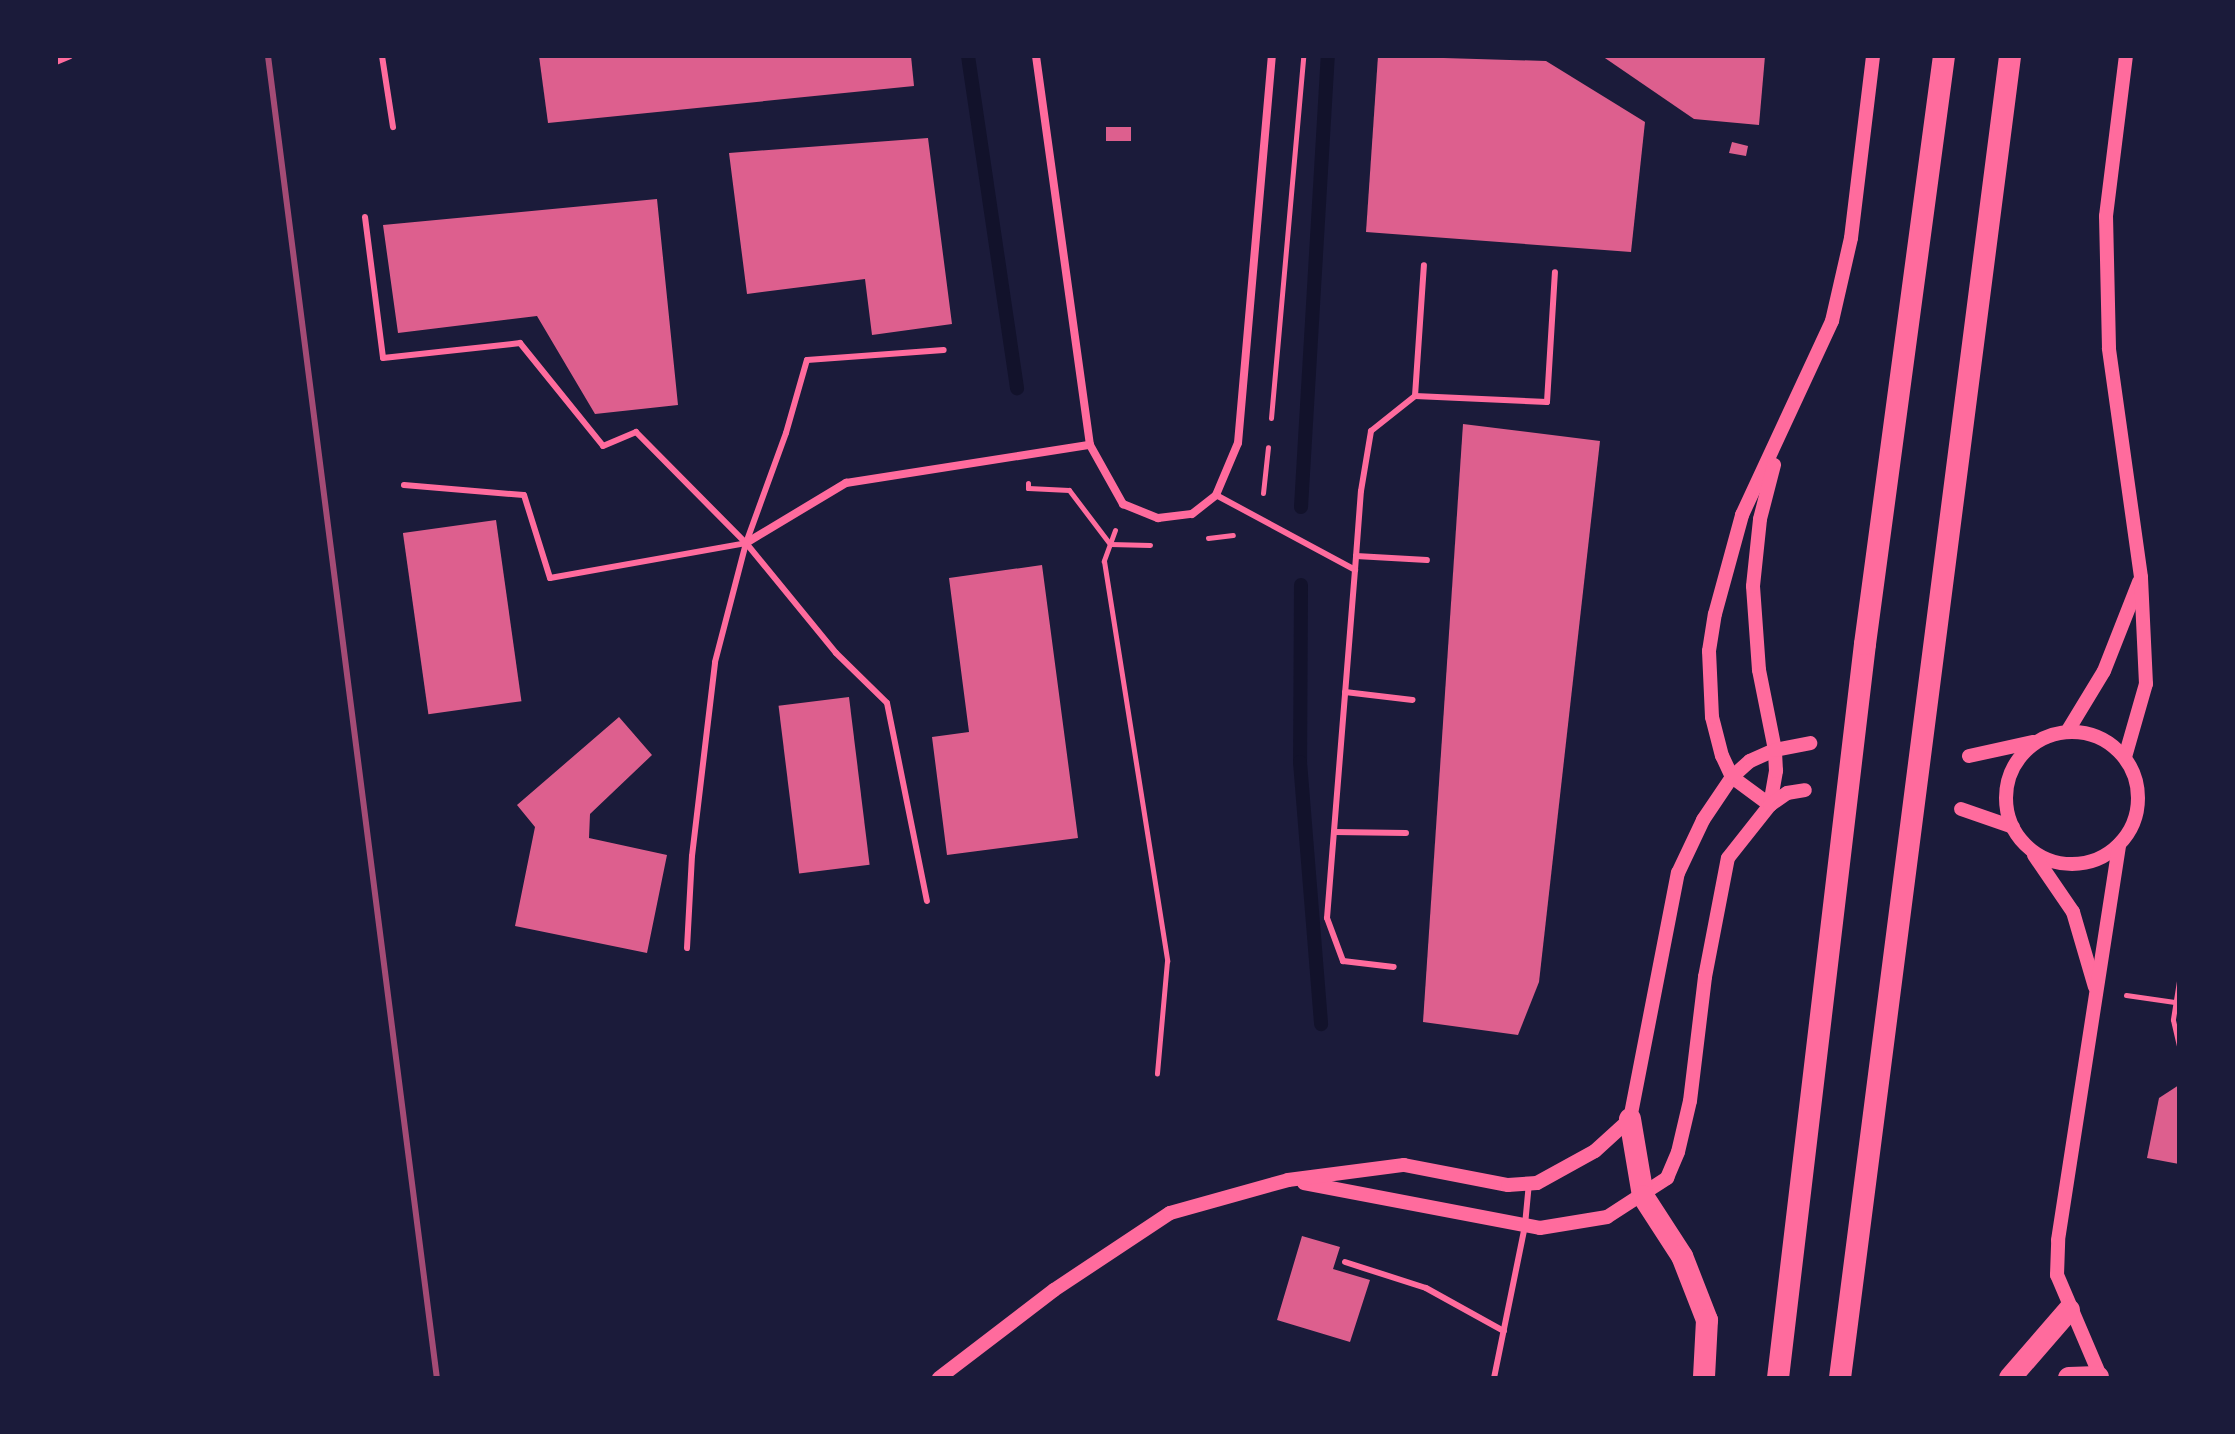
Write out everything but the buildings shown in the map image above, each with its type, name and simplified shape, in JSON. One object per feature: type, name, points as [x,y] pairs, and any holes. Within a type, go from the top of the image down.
[{"type":"highway","points":[[1778,1378],[1865,644],[1944,56]]},
{"type":"highway","points":[[1840,1378],[2010,56]]},
{"type":"highway","points":[[1630,1119],[1643,1196],[1682,1256],[1707,1320],[1704,1378]]},
{"type":"highway","points":[[2010,1378],[2069,1310]]},
{"type":"highway","points":[[2069,1378],[2099,1377]]},
{"type":"street","points":[[1036,56],[1090,445],[1123,504],[1158,518],[1192,514],[1216,495],[1238,443],[1272,56]]},
{"type":"street","points":[[1770,805],[1732,777],[1712,717],[1709,651],[1715,614],[1742,515],[1783,433],[1832,321],[1851,238],[1873,56]]},
{"type":"street","points":[[2125,757],[2146,684],[2141,577],[2109,348],[2106,216],[2126,56]]},
{"type":"street","points":[[1770,805],[1776,771],[1775,750],[1759,670],[1753,586],[1760,519],[1783,433]]},
{"type":"street","points":[[746,543],[846,483],[1090,445]]},
{"type":"street","points":[[2067,732],[2104,671],[2141,577]]},
{"type":"street","points":[[1969,756],[2038,742],[2067,732],[2099,738],[2125,757],[2135,775],[2138,810],[2132,828],[2119,845],[2103,857],[2065,864],[2046,859],[2030,848]]},
{"type":"street","points":[[2038,742],[2017,762],[2006,789],[2007,809],[2013,827],[2073,912],[2096,992]]},
{"type":"street","points":[[939,1378],[1054,1290],[1170,1213],[1288,1180],[1404,1165],[1508,1185],[1529,1183],[1595,1151],[1630,1119],[1678,873],[1703,820],[1732,777],[1750,761],[1775,750],[1810,743]]},
{"type":"street","points":[[1288,1180],[1540,1228],[1607,1217],[1667,1178],[1678,1152],[1690,1101],[1705,977],[1728,858],[1770,805],[1787,793],[1805,790]]},
{"type":"street","points":[[1961,809],[2013,827]]},
{"type":"street","points":[[2099,1377],[2057,1275],[2058,1240],[2119,845]]},
{"type":"lane","points":[[56,62],[70,56]]},
{"type":"lane","points":[[382,56],[393,127]]},
{"type":"lane","points":[[365,217],[383,358],[520,343],[603,446],[636,432],[746,543],[836,653],[887,703],[927,901]]},
{"type":"lane","points":[[1415,396],[1424,265]]},
{"type":"lane","points":[[1394,967],[1343,961],[1327,918],[1361,491],[1371,431],[1415,396],[1547,402],[1555,272]]},
{"type":"lane","points":[[687,948],[692,856],[715,662],[746,543],[786,433],[807,360],[944,350]]},
{"type":"lane","points":[[404,485],[524,495],[550,578],[746,543]]},
{"type":"lane","points":[[1216,495],[1355,570]]},
{"type":"lane","points":[[1356,556],[1427,560]]},
{"type":"lane","points":[[1345,692],[1413,700]]},
{"type":"lane","points":[[1334,832],[1406,833]]},
{"type":"lane","points":[[1494,1378],[1525,1225],[1529,1183]]},
{"type":"lane","points":[[1345,1262],[1426,1288],[1504,1331]]},
{"type":"path","points":[[1123,504],[1104,561],[1167,961],[1157,1074]]},
{"type":"path","points":[[2179,981],[2173,1020],[2179,1046]]},
{"type":"path","points":[[2121,994],[2175,1002]]},
{"type":"waterway","points":[[968,56],[1017,388]]},
{"type":"waterway","points":[[1301,507],[1328,56]]},
{"type":"waterway","points":[[1301,585],[1300,762],[1321,1024]]},
{"type":"railway","points":[[268,56],[437,1378]]}]
